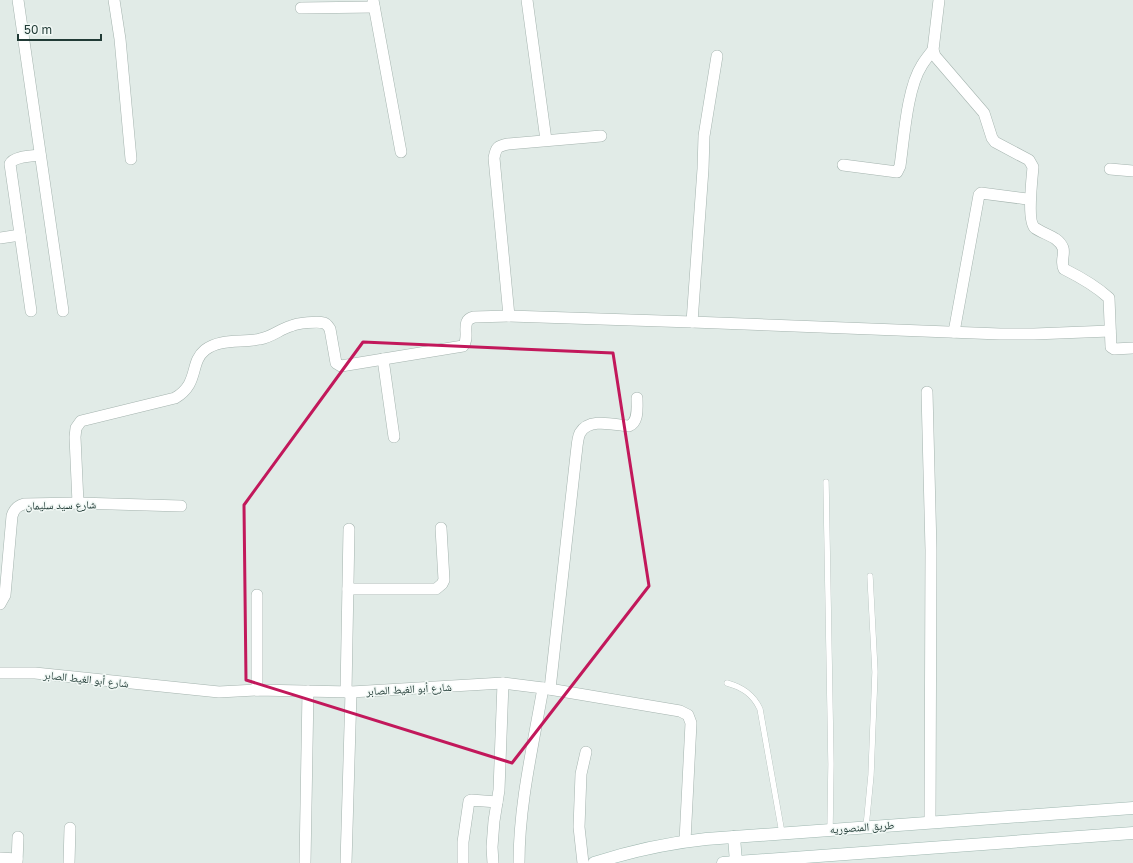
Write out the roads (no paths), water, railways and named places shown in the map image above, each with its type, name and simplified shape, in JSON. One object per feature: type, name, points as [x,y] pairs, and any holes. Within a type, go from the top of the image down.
[{"type":"main road","name":"طريق المنصوريه","points":[[594,863],[642,849],[684,841],[830,829],[1133,808]]},
{"type":"main road","points":[[723,863],[1133,833]]},
{"type":"main road","points":[[734,837],[736,862]]},
{"type":"street","points":[[18,0],[63,311]]},
{"type":"street","points":[[114,0],[120,39],[131,159]]},
{"type":"street","points":[[526,0],[546,140]]},
{"type":"street","points":[[939,0],[933,50],[934,56],[984,113],[992,138],[995,142],[1032,163],[1033,167],[1030,198],[1032,224],[1035,228],[1052,236],[1063,249],[1062,263],[1064,269],[1078,276],[1109,298],[1111,347],[1114,349],[1133,348]]},
{"type":"street","points":[[301,8],[373,3],[401,152]]},
{"type":"street","points":[[843,165],[897,172],[900,166],[909,103],[916,78],[921,66],[933,50]]},
{"type":"street","points":[[692,322],[704,136],[717,56]]},
{"type":"street","points":[[509,316],[494,158],[495,151],[499,146],[508,144],[601,136]]},
{"type":"street","points":[[31,311],[10,164],[14,159],[40,155]]},
{"type":"street","points":[[1110,168],[1133,170]]},
{"type":"street","points":[[954,332],[979,195],[981,193],[1027,199],[1030,198]]},
{"type":"street","points":[[0,238],[20,235]]},
{"type":"street","points":[[78,503],[75,437],[76,428],[81,421],[175,398],[184,392],[190,385],[197,362],[202,352],[212,345],[262,339],[291,325],[320,322],[325,323],[330,329],[336,363],[341,366],[463,346],[467,339],[465,325],[469,318],[509,316],[1034,334],[1110,331]]},
{"type":"street","points":[[383,359],[394,437]]},
{"type":"street","points":[[927,392],[931,558],[930,822]]},
{"type":"street","points":[[519,863],[521,830],[528,772],[547,689],[580,433],[586,426],[593,424],[632,425],[635,420],[637,398]]},
{"type":"street","name":"شارع سيد سليمان","points":[[0,604],[5,595],[12,516],[14,510],[18,506],[24,504],[78,503],[181,506]]},
{"type":"street","points":[[348,589],[436,589],[440,587],[444,580],[441,528]]},
{"type":"street","points":[[346,863],[349,692],[349,529]]},
{"type":"street","points":[[257,595],[257,690]]},
{"type":"street","name":"شارع أبو الغيط الصابر","points":[[0,673],[35,674],[207,691],[257,690],[349,692],[503,683],[680,712],[688,715],[691,723],[684,841]]},
{"type":"street","points":[[493,863],[493,834],[499,790],[503,683]]},
{"type":"street","points":[[305,863],[308,691]]},
{"type":"street","points":[[583,863],[578,827],[581,774],[586,752]]},
{"type":"street","points":[[463,863],[469,801],[497,802]]},
{"type":"street","points":[[69,863],[70,828]]},
{"type":"street","points":[[0,858],[17,861],[18,836]]},
{"type":"lane","points":[[826,482],[831,764],[830,829]]},
{"type":"lane","points":[[866,827],[871,775],[876,672],[870,576]]},
{"type":"lane","points":[[726,683],[737,686],[748,692],[760,709],[782,833]]}]
